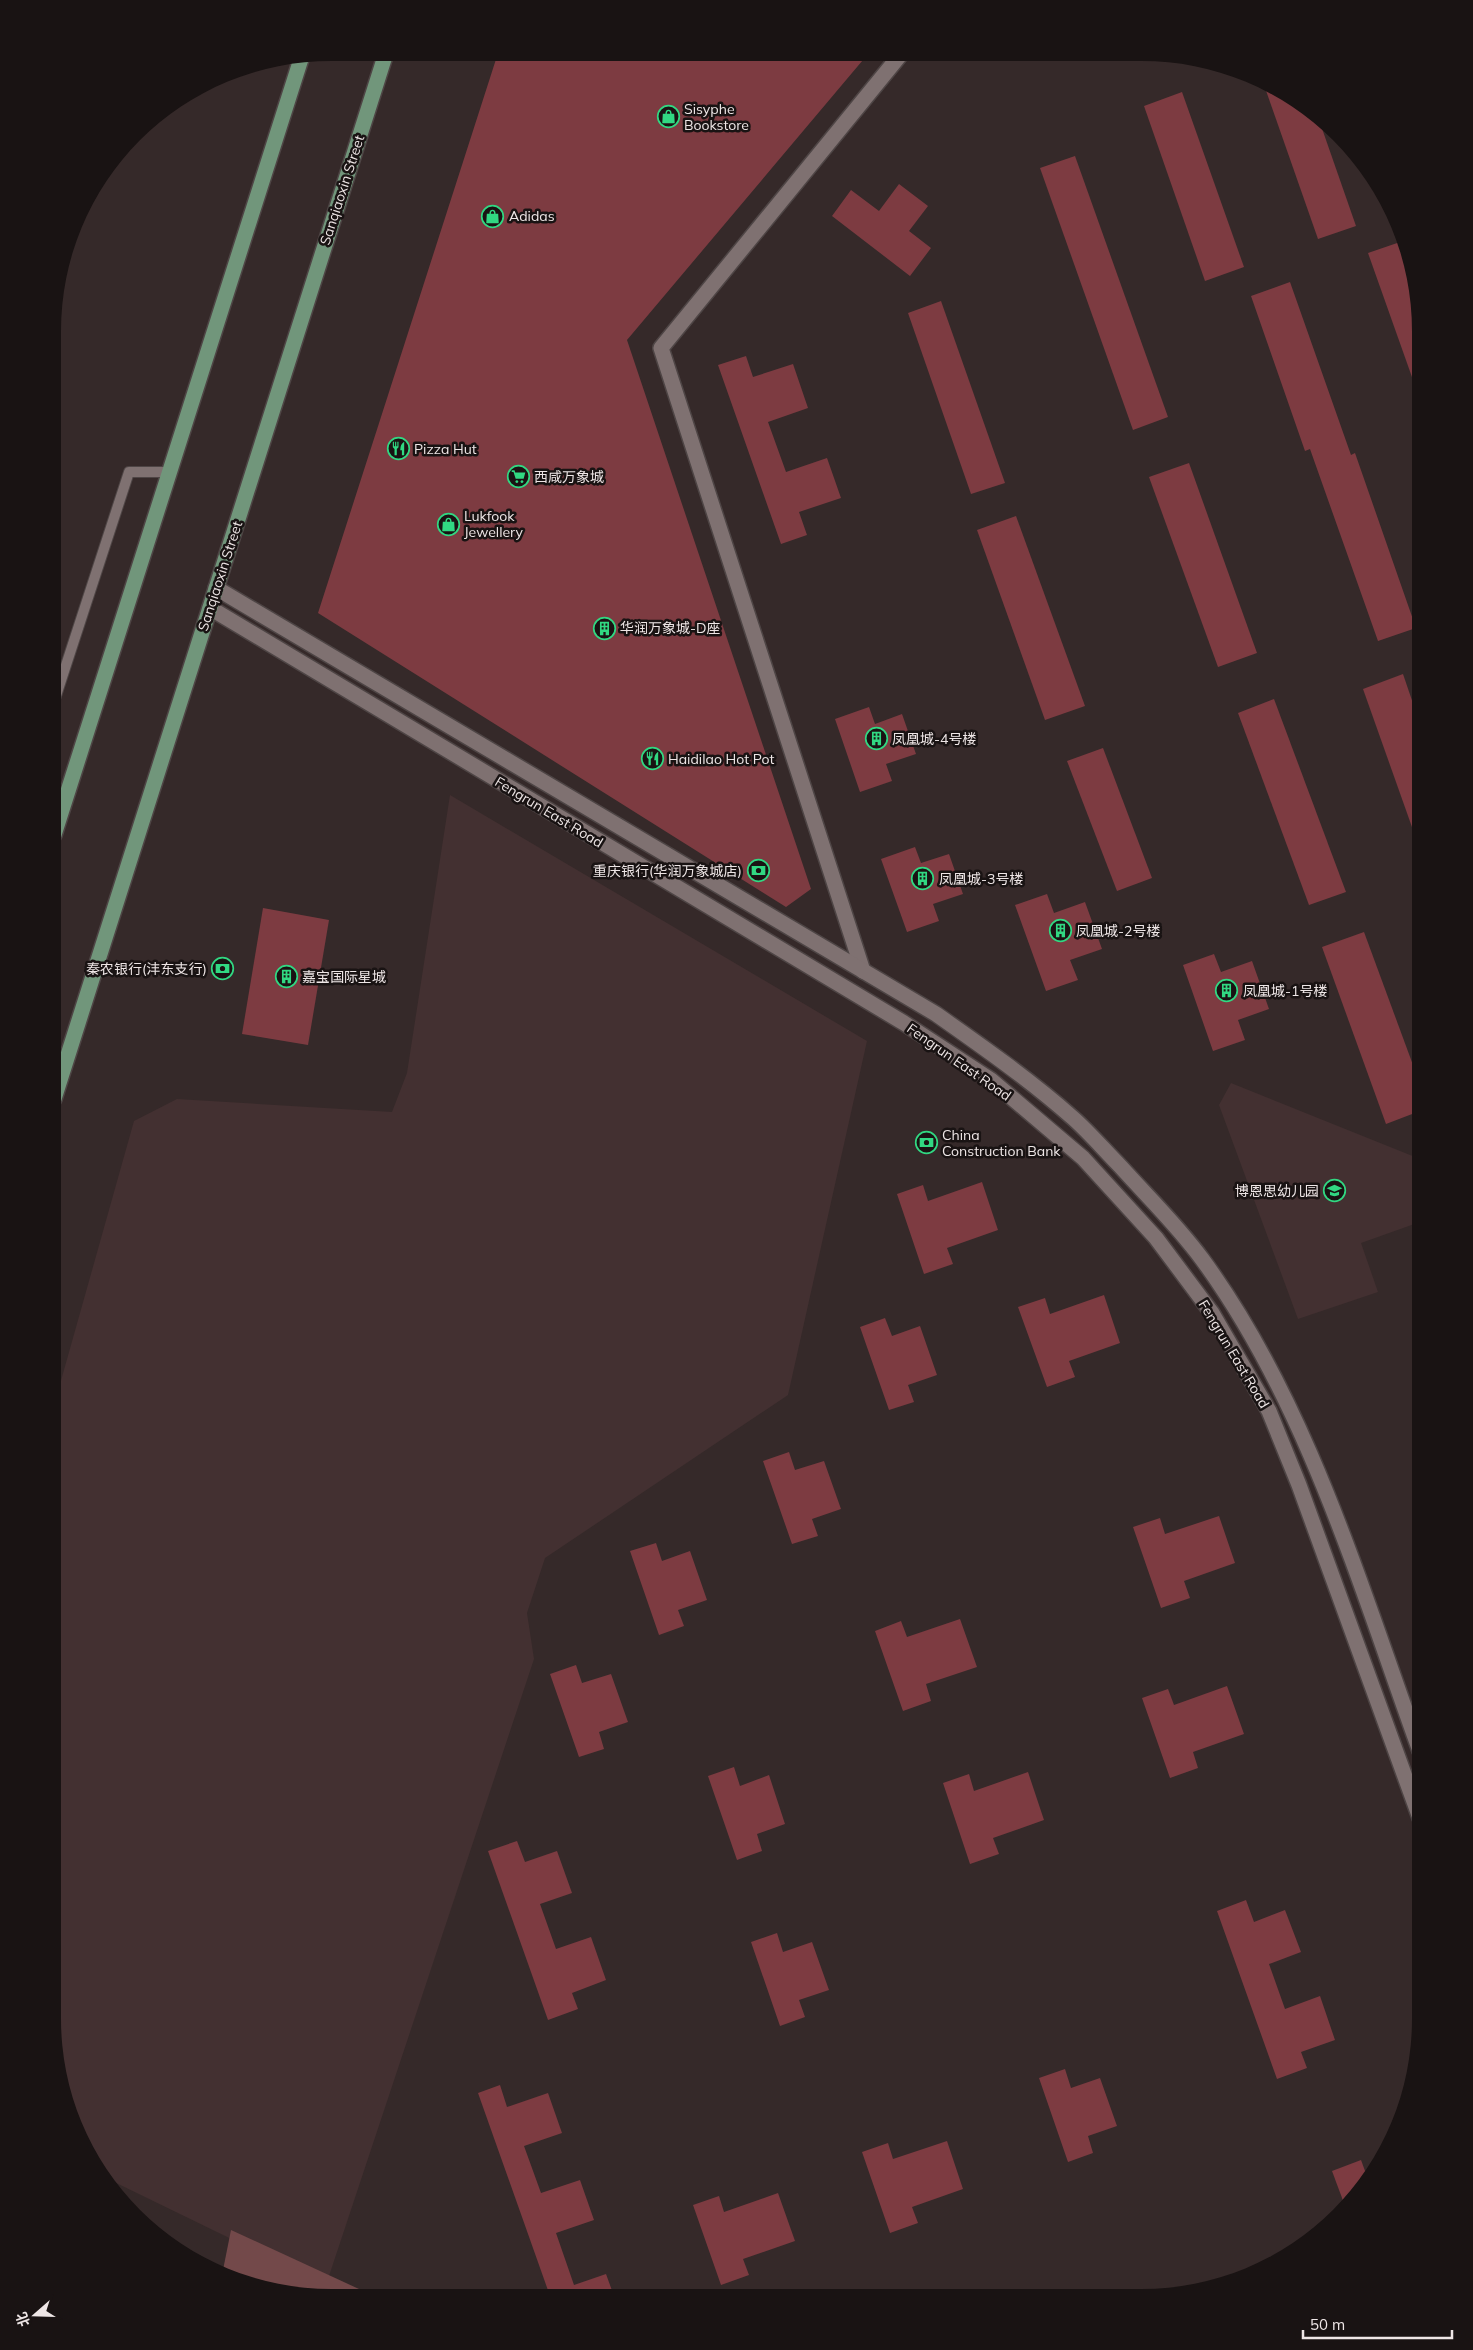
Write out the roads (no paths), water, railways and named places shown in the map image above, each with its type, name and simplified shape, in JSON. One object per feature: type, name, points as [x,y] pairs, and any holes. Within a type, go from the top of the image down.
[{"type":"main road","name":"Sanqiaoxin Street","points":[[61,1077],[383,61]]},
{"type":"main road","points":[[61,813],[299,64]]},
{"type":"street","points":[[863,971],[661,348],[896,61]]},
{"type":"street","name":"Fengrun East Road","points":[[216,588],[936,1014],[993,1054],[1075,1119],[1155,1203],[1201,1258],[1240,1317],[1296,1418],[1412,1729]]},
{"type":"street","name":"Fengrun East Road","points":[[210,608],[904,1023],[991,1080],[1083,1158],[1156,1238],[1212,1314],[1251,1378],[1268,1411],[1299,1486],[1412,1796]]},
{"type":"lane","points":[[61,681],[129,472],[170,472]]},
{"type":"place","name":"Sisyphe Bookstore","points":[[668,117]]},
{"type":"place","name":"Adidas","points":[[493,216]]},
{"type":"place","name":"Pizza Hut","points":[[398,449]]},
{"type":"place","name":"西咸万象城","points":[[518,477]]},
{"type":"place","name":"Lukfook Jewellery","points":[[448,524]]},
{"type":"place","name":"华润万象城-D座","points":[[604,628]]},
{"type":"place","name":"凤凰城-4号楼","points":[[876,739]]},
{"type":"place","name":"Haidilao Hot Pot","points":[[652,759]]},
{"type":"place","name":"重庆银行(华润万象城店)","points":[[758,871]]},
{"type":"place","name":"凤凰城-3号楼","points":[[923,879]]},
{"type":"place","name":"凤凰城-2号楼","points":[[1060,931]]},
{"type":"place","name":"秦农银行(沣东支行)","points":[[223,969]]},
{"type":"place","name":"嘉宝国际星城","points":[[286,977]]},
{"type":"place","name":"凤凰城-1号楼","points":[[1227,991]]},
{"type":"place","name":"China Construction Bank","points":[[926,1143]]},
{"type":"place","name":"博恩思幼儿园","points":[[1335,1191]]}]
